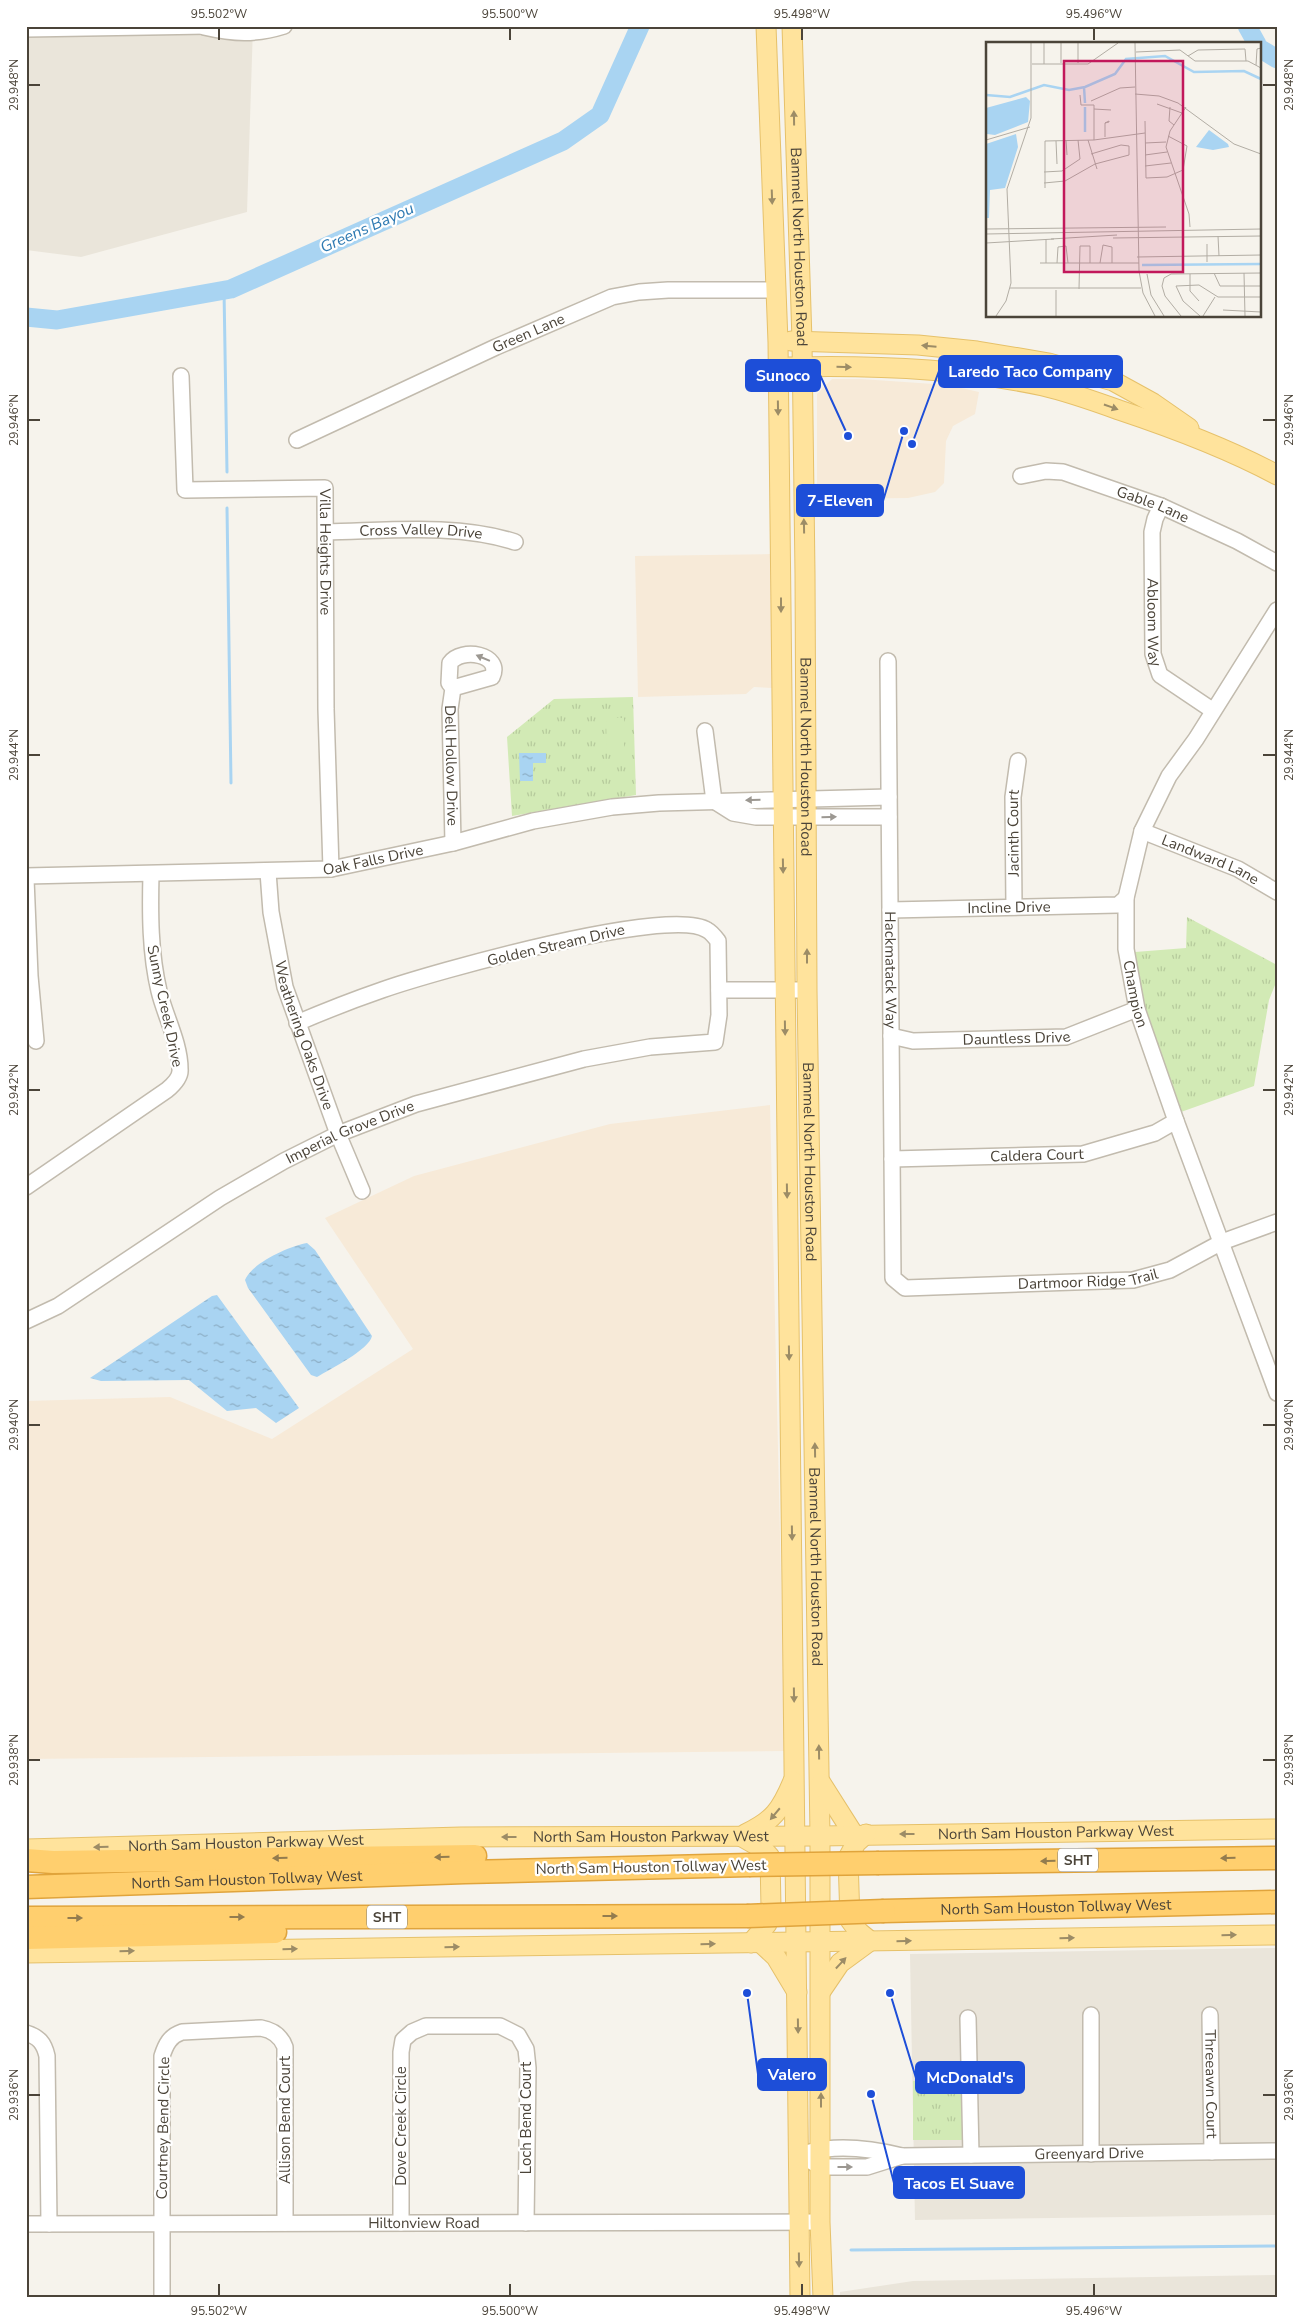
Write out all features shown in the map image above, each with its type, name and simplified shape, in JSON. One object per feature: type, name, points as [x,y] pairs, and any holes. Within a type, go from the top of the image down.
[{"type":"highway","points":[[26,1860],[52,1862],[516,1856],[701,1865]]},
{"type":"highway","name":"North Sam Houston Tollway West","points":[[26,1887],[701,1865],[1277,1858]]},
{"type":"highway","name":"North Sam Houston Tollway West","points":[[26,1918],[747,1916],[1277,1902]]},
{"type":"highway","points":[[26,1938],[428,1927],[509,1923],[578,1916]]},
{"type":"main road","name":"Bammel North Houston Road","points":[[766,26],[778,342],[800,2298]]},
{"type":"main road","name":"Bammel North Houston Road","points":[[792,26],[802,341],[808,798],[807,990],[820,1836],[820,2222],[823,2298]]},
{"type":"main road","points":[[770,160],[795,160]]},
{"type":"main road","points":[[778,342],[802,341],[918,345],[978,351],[1049,362],[1113,381],[1153,403],[1209,443]]},
{"type":"main road","points":[[972,374],[978,351]]},
{"type":"main road","points":[[778,367],[802,366],[916,370],[972,374],[1044,386],[1072,394],[1209,443],[1277,475]]},
{"type":"main road","points":[[781,575],[805,574]]},
{"type":"main road","points":[[788,1283],[812,1284]]},
{"type":"main road","points":[[791,1484],[815,1484]]},
{"type":"main road","points":[[741,1836],[764,1825],[774,1816],[783,1803],[795,1778]]},
{"type":"main road","points":[[819,1781],[860,1834],[848,1858],[850,1920],[870,1941]]},
{"type":"main road","name":"North Sam Houston Parkway West","points":[[26,1849],[462,1837],[820,1836],[1277,1829]]},
{"type":"main road","points":[[741,1836],[763,1849],[770,1857],[771,1908],[767,1924],[756,1943]]},
{"type":"main road","points":[[26,1953],[1277,1935]]},
{"type":"main road","points":[[821,1992],[840,1963],[870,1941]]},
{"type":"main road","points":[[756,1943],[776,1958],[797,1992]]},
{"type":"street","points":[[26,29],[206,27],[233,34],[267,31],[284,26]]},
{"type":"street","name":"Green Lane","points":[[297,440],[504,344],[612,297],[639,292],[668,290],[775,290]]},
{"type":"street","name":"Villa Heights Drive","points":[[181,376],[185,490],[325,488],[326,709],[331,869]]},
{"type":"street","name":"Gable Lane","points":[[1021,476],[1046,470],[1063,472],[1161,506],[1237,541],[1277,563]]},
{"type":"street","name":"Abloom Way","points":[[1161,506],[1152,532],[1152,654],[1155,666],[1160,675],[1212,710]]},
{"type":"street","name":"Cross Valley Drive","points":[[326,532],[450,531],[483,533],[515,542]]},
{"type":"street","name":"Champion","points":[[1277,610],[1212,710],[1196,739],[1169,776],[1142,831],[1126,898],[1126,949],[1137,1009],[1176,1122],[1222,1242],[1270,1353],[1277,1392]]},
{"type":"street","name":"Hackmatack Way","points":[[888,661],[893,1278]]},
{"type":"street","name":"Dell Hollow Drive","points":[[453,688],[450,709],[454,843]]},
{"type":"street","points":[[705,731],[714,801],[733,813],[782,817],[889,818]]},
{"type":"street","name":"Jacinth Court","points":[[1014,907],[1013,797],[1018,761]]},
{"type":"street","name":"Oak Falls Drive","points":[[26,878],[331,869],[454,843],[573,813],[659,802],[889,796]]},
{"type":"street","name":"Landward Lane","points":[[1142,831],[1238,869],[1277,892]]},
{"type":"street","name":"Weathering Oaks Drive","points":[[268,872],[271,912],[278,955],[297,1023],[338,1134],[362,1192]]},
{"type":"street","name":"Sunny Creek Drive","points":[[26,1186],[173,1085],[181,1071],[178,1054],[159,991],[154,962],[151,934],[151,874]]},
{"type":"street","points":[[26,878],[30,976],[36,1041]]},
{"type":"street","name":"Incline Drive","points":[[890,910],[1118,905],[1126,898]]},
{"type":"street","name":"Golden Stream Drive","points":[[297,1023],[407,982],[541,947],[636,926],[690,925],[707,930],[718,941],[719,1016],[715,1042]]},
{"type":"street","points":[[719,990],[807,990]]},
{"type":"street","name":"Dauntless Drive","points":[[891,1036],[913,1041],[1066,1037],[1137,1009]]},
{"type":"street","name":"Imperial Grove Drive","points":[[26,1321],[51,1310],[226,1194],[284,1161],[338,1134],[416,1104],[584,1060],[650,1048],[715,1042]]},
{"type":"street","name":"Caldera Court","points":[[892,1159],[1083,1154],[1155,1133],[1176,1122]]},
{"type":"street","name":"Dartmoor Ridge Trail","points":[[893,1278],[905,1288],[1133,1280],[1170,1270],[1222,1242],[1277,1222]]},
{"type":"street","name":"Threeawn Court","points":[[1210,2015],[1212,2152]]},
{"type":"street","points":[[1091,2016],[1091,2154]]},
{"type":"street","points":[[968,2018],[971,2156]]},
{"type":"street","name":"Loch Bend Court","points":[[412,2032],[426,2026],[500,2026],[518,2035],[526,2049],[528,2068],[526,2223]]},
{"type":"street","name":"Allison Bend Court","points":[[174,2035],[182,2032],[261,2028],[269,2030],[282,2039],[285,2047],[285,2224]]},
{"type":"street","name":"Dove Creek Circle","points":[[401,2223],[401,2052],[403,2040],[412,2032]]},
{"type":"street","points":[[26,2033],[37,2036],[45,2048],[47,2056],[49,2224]]},
{"type":"street","name":"Courtney Bend Circle","points":[[162,2298],[162,2056],[166,2044],[174,2035]]},
{"type":"street","name":"Greenyard Drive","points":[[799,2156],[821,2158],[867,2167],[902,2156],[1277,2151]]},
{"type":"street","name":"Hiltonview Road","points":[[26,2224],[820,2222]]},
{"type":"shaded area","points":[[26,26],[253,26],[247,212],[81,257],[26,250]]},
{"type":"shaded area","points":[[832,379],[948,385],[979,392],[975,414],[953,426],[946,441],[944,483],[935,492],[908,498],[828,499],[815,505],[817,482],[817,394]]},
{"type":"shaded area","points":[[773,554],[773,688],[754,687],[746,694],[638,697],[635,556]]},
{"type":"shaded area","points":[[770,1105],[785,1751],[26,1759],[26,1401],[170,1397],[272,1439],[413,1349],[325,1218],[414,1176],[610,1124]]},
{"type":"shaded area","points":[[1277,1948],[1277,2215],[915,2220],[910,1954]]},
{"type":"shaded area","points":[[1277,2275],[1277,2298],[840,2298],[840,2292],[913,2281]]},
{"type":"green space","points":[[633,697],[636,795],[512,816],[507,737],[554,699]]},
{"type":"green space","points":[[606,718],[624,718],[624,754],[607,754]]},
{"type":"green space","points":[[1187,917],[1277,965],[1277,980],[1269,1000],[1254,1086],[1181,1112],[1141,997],[1135,952],[1186,948]]},
{"type":"green space","points":[[913,2081],[965,2081],[965,2140],[913,2140]]},
{"type":"water","points":[[519,753],[546,753],[546,763],[533,763],[533,781],[520,781]]},
{"type":"water","points":[[307,1243],[315,1250],[372,1336],[357,1353],[317,1377],[311,1375],[248,1288],[245,1280],[255,1267],[272,1256]]},
{"type":"water","points":[[217,1295],[299,1408],[276,1423],[256,1408],[227,1411],[189,1380],[101,1381],[90,1378],[212,1296]]},
{"type":"waterway","name":"Greens Bayou","points":[[26,317],[57,320],[231,289],[563,141],[600,115],[640,26]]},
{"type":"waterway","name":"Greens Bayou","points":[[1247,26],[1256,42]]},
{"type":"waterway","name":"Greens Bayou","points":[[1260,49],[1277,59]]},
{"type":"waterway","points":[[224,290],[227,472]]},
{"type":"waterway","points":[[227,508],[231,783]]},
{"type":"waterway","points":[[851,2250],[1277,2246]]},
{"type":"place","name":"7-Eleven","points":[[904,431]]},
{"type":"place","name":"Sunoco","points":[[848,436]]},
{"type":"place","name":"Laredo Taco Company","points":[[912,444]]},
{"type":"place","name":"Valero","points":[[747,1993]]},
{"type":"place","name":"McDonald's","points":[[890,1993]]},
{"type":"place","name":"Tacos El Suave","points":[[871,2094]]}]
